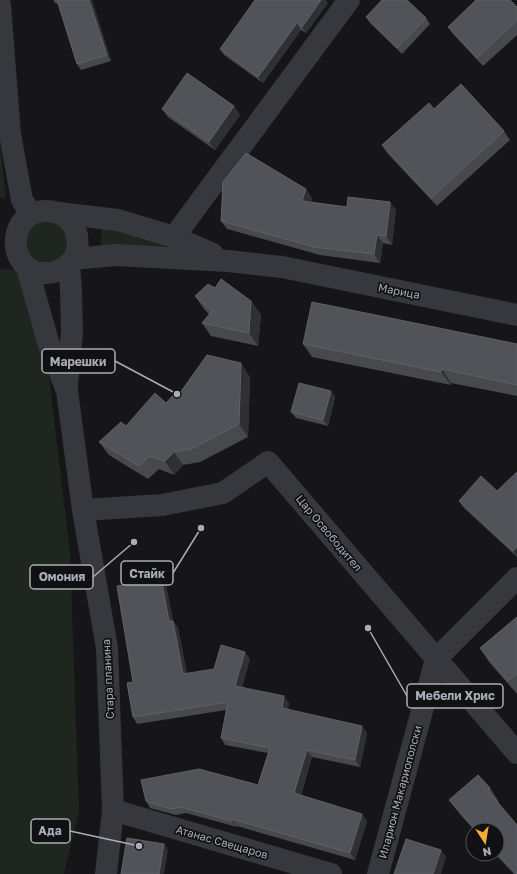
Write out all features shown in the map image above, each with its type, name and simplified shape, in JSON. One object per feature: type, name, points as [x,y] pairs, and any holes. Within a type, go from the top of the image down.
[{"type":"street","points":[[174,237],[349,0]]},
{"type":"street","points":[[0,5],[10,134],[22,200],[16,224],[16,260],[67,391]]},
{"type":"street","points":[[16,224],[40,211],[50,210],[59,213],[118,220],[174,237],[228,261]]},
{"type":"street","points":[[59,213],[68,219],[75,228],[78,238],[77,249],[71,262],[72,333],[67,391]]},
{"type":"street","points":[[16,260],[35,271],[44,273],[53,273],[61,270],[71,262],[116,255],[228,261]]},
{"type":"street","name":"Марица","points":[[228,261],[282,267],[517,315]]},
{"type":"street","name":"Стара планина","points":[[67,391],[83,510],[107,648],[113,810],[106,874]]},
{"type":"street","name":"Цар Освободител","points":[[83,510],[162,505],[223,493],[268,462],[517,753]]},
{"type":"street","name":"Иларион Макариополски","points":[[378,874],[436,659],[517,578]]},
{"type":"street","name":"Атанас Свещаров","points":[[113,810],[331,874]]},
{"type":"shaded area","points":[[0,143],[6,198],[0,198]]},
{"type":"shaded area","points":[[37,220],[58,220],[69,239],[65,252],[60,258],[51,262],[40,261],[31,256],[28,252],[26,230]]},
{"type":"shaded area","points":[[102,223],[170,246],[101,246]]},
{"type":"shaded area","points":[[0,268],[22,272],[43,326],[70,553],[79,811],[64,874],[0,874]]},
{"type":"building","points":[[57,0],[89,0],[107,55],[77,64]]},
{"type":"building","points":[[255,0],[321,0],[302,27],[297,23],[258,77],[220,49]]},
{"type":"building","points":[[382,0],[407,0],[426,18],[397,48],[366,17]]},
{"type":"building","points":[[476,0],[510,0],[517,7],[517,20],[477,58],[448,27]]},
{"type":"building","points":[[187,73],[234,106],[209,142],[162,109]]},
{"type":"building","points":[[461,84],[504,131],[431,198],[382,145],[429,103],[434,109]]},
{"type":"building","points":[[246,153],[306,189],[302,201],[347,207],[348,197],[390,202],[386,236],[377,235],[374,254],[314,247],[221,221],[223,182]]},
{"type":"building","points":[[221,279],[251,301],[249,333],[202,323],[212,311],[195,296],[208,284],[215,288]]},
{"type":"building","points":[[312,302],[517,344],[517,385],[442,369],[441,372],[303,344]]},
{"type":"building","points":[[207,355],[241,363],[239,424],[191,449],[174,452],[165,461],[149,456],[139,466],[99,442],[121,422],[126,426],[155,393],[166,403],[177,391],[180,393]]},
{"type":"building","points":[[299,383],[331,391],[323,420],[291,412]]},
{"type":"building","points":[[517,472],[517,547],[513,551],[459,501],[481,476],[497,491]]},
{"type":"building","points":[[161,578],[169,621],[173,621],[183,674],[214,669],[221,645],[245,652],[235,686],[284,696],[282,708],[362,726],[355,760],[307,750],[294,793],[362,814],[350,853],[232,819],[232,821],[181,807],[171,809],[146,801],[141,780],[199,769],[258,785],[270,748],[221,738],[228,702],[133,717],[127,683],[133,682],[117,586]]},
{"type":"building","points":[[517,617],[517,674],[508,681],[480,648]]},
{"type":"building","points":[[478,775],[490,788],[488,791],[517,825],[517,874],[505,861],[505,822],[469,822],[449,800]]},
{"type":"building","points":[[127,838],[164,844],[159,874],[121,874]]},
{"type":"building","points":[[406,839],[441,850],[433,874],[394,874]]},
{"type":"place","name":"Марешки","points":[[177,394]]},
{"type":"place","name":"Стайк","points":[[201,528]]},
{"type":"place","name":"Омония","points":[[134,542]]},
{"type":"place","name":"Мебели Хрис","points":[[368,628]]},
{"type":"place","name":"Ада","points":[[139,846]]}]
